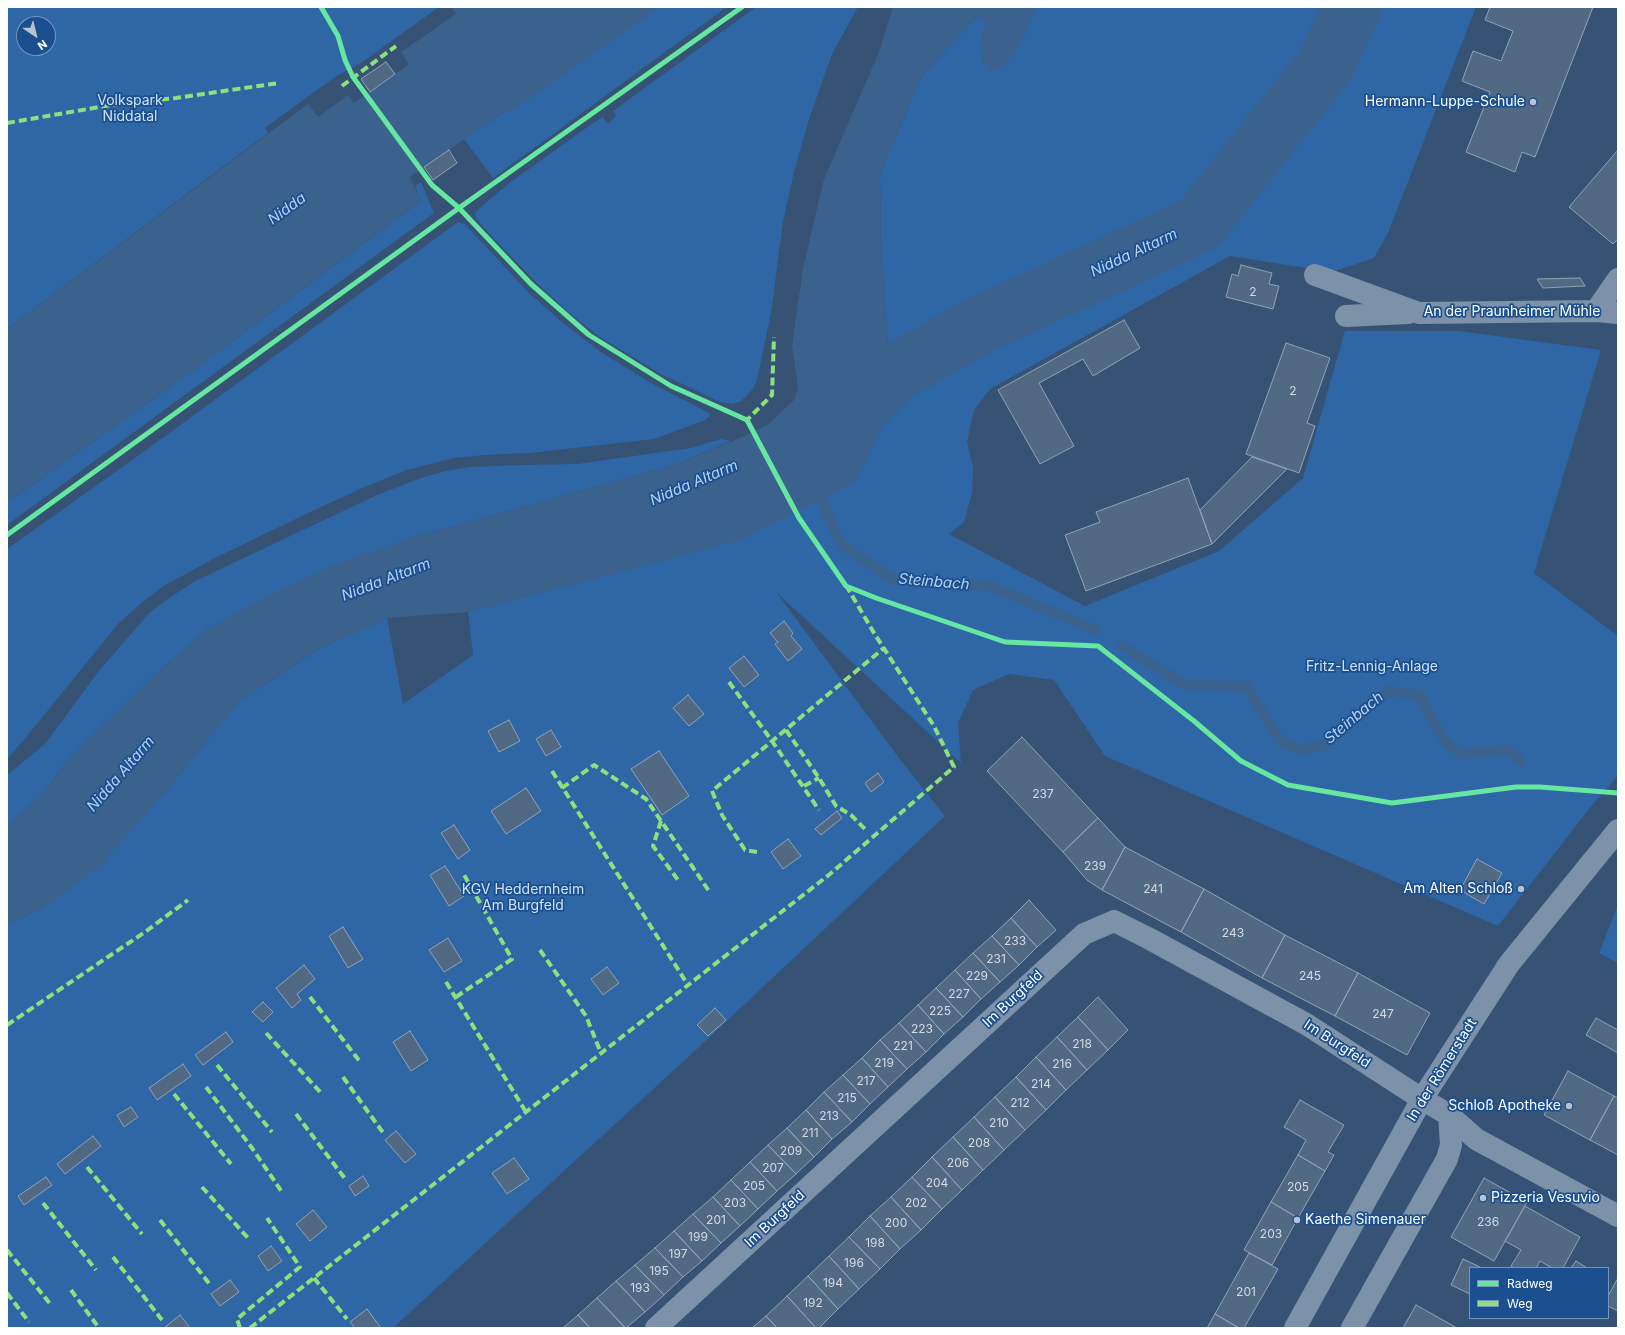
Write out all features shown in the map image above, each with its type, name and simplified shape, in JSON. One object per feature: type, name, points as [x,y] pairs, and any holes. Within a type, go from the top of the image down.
[{"type":"street","name":"An der Praunheimer Mühle","points":[[1316,276],[1419,313],[1596,311],[1618,313]]},
{"type":"street","points":[[1596,311],[1618,279]]},
{"type":"street","points":[[1346,316],[1419,313]]},
{"type":"street","name":"In der Römerstadt","points":[[1295,1328],[1422,1099],[1510,964],[1618,830]]},
{"type":"street","name":"Im Burgfeld","points":[[656,1328],[1084,934],[1114,921],[1306,1024],[1422,1099]]},
{"type":"street","points":[[1422,1099],[1449,1115],[1476,1139],[1618,1216]]},
{"type":"street","points":[[1352,1328],[1447,1159],[1451,1146],[1449,1115]]},
{"type":"green space","name":"Volkspark Niddatal","points":[[7,7],[439,7],[361,63],[335,77],[265,128],[268,133],[7,329]]},
{"type":"green space","points":[[659,7],[727,7],[493,178],[464,139]]},
{"type":"green space","points":[[756,7],[858,7],[833,52],[810,116],[794,172],[783,222],[771,313],[757,380],[752,390],[740,402],[732,404],[720,402],[659,373],[600,337],[568,312],[540,286],[493,238],[476,218],[475,212],[512,181],[593,123],[603,117],[608,124],[616,116],[613,111]]},
{"type":"green space","points":[[1036,7],[1476,7],[1388,233],[1374,258],[1332,272],[1230,256],[990,389],[974,410],[967,442],[973,468],[972,493],[964,522],[949,534],[1085,606],[1219,551],[1303,478],[1345,331],[1459,331],[1601,350],[1534,573],[1618,636],[1618,776],[1593,804],[1498,926],[1105,756],[1054,680],[1009,674],[973,690],[958,723],[961,763],[777,593],[899,758],[945,816],[698,1048],[393,1328],[7,1328],[7,924],[42,909],[164,793],[239,701],[319,649],[387,618],[403,704],[473,655],[468,612],[641,566],[854,483],[883,425],[979,326],[888,346],[881,250],[880,174],[921,77],[976,17],[987,20],[981,45],[984,65],[1021,43]]},
{"type":"green space","points":[[421,182],[434,213],[7,525],[7,503],[192,371],[421,201],[415,186]]},
{"type":"green space","points":[[458,222],[465,224],[530,294],[562,322],[601,352],[651,383],[711,414],[705,420],[654,439],[530,453],[454,458],[407,470],[367,486],[308,513],[213,559],[162,587],[118,624],[7,759],[7,549],[142,453]]},
{"type":"green space","points":[[721,439],[731,441],[674,465],[411,538],[209,628],[158,672],[66,762],[44,793],[7,827],[7,775],[45,744],[98,672],[149,613],[195,581],[377,495],[421,478],[445,471],[471,467],[577,464],[691,448]]},
{"type":"green space","points":[[1618,905],[1618,963],[1599,953]]},
{"type":"water","name":"Nidda","points":[[451,7],[659,7],[508,114],[505,111],[410,177],[421,201],[192,371],[7,503],[7,329],[308,104],[318,117],[348,95],[354,103],[409,64],[401,52],[456,14]]},
{"type":"water","points":[[893,7],[1036,7],[1021,43],[1005,64],[991,72],[984,65],[981,45],[986,20],[976,17],[921,77],[880,174],[881,250],[888,345],[980,325],[883,425],[854,483],[741,540],[468,612],[387,618],[319,649],[239,701],[164,793],[102,864],[42,909],[7,924],[7,827],[44,793],[66,762],[158,672],[209,628],[262,599],[336,564],[411,538],[674,465],[740,438],[767,425],[794,400],[798,388],[792,345],[803,268],[824,179],[879,52]]},
{"type":"building","points":[[1490,7],[1593,7],[1535,157],[1522,152],[1515,172],[1466,152],[1490,92],[1462,81],[1473,51],[1501,61],[1513,31],[1485,20]]},
{"type":"building","points":[[386,62],[395,74],[370,92],[361,79]]},
{"type":"building","points":[[449,150],[457,163],[433,180],[424,167]]},
{"type":"building","points":[[1618,150],[1618,239],[1613,244],[1569,207]]},
{"type":"building","points":[[1241,265],[1272,273],[1269,284],[1279,286],[1273,309],[1226,297],[1232,274],[1238,276]]},
{"type":"building","points":[[1580,278],[1585,286],[1543,288],[1537,279]]},
{"type":"building","points":[[1124,320],[1140,348],[1093,376],[1083,359],[1039,383],[1074,446],[1040,464],[998,390]]},
{"type":"building","points":[[1286,343],[1330,358],[1307,423],[1315,426],[1299,473],[1246,454]]},
{"type":"building","points":[[1252,457],[1287,469],[1212,544],[1200,510]]},
{"type":"building","points":[[1188,478],[1212,544],[1086,591],[1065,535],[1100,522],[1096,512]]},
{"type":"building","points":[[784,621],[793,633],[791,636],[802,649],[788,661],[775,644],[778,642],[770,633]]},
{"type":"building","points":[[744,656],[759,675],[744,687],[729,668]]},
{"type":"building","points":[[688,695],[704,714],[689,726],[673,708]]},
{"type":"building","points":[[509,720],[520,741],[499,752],[488,731]]},
{"type":"building","points":[[551,730],[561,747],[546,756],[536,739]]},
{"type":"building","points":[[1022,737],[1098,818],[1063,852],[987,771]]},
{"type":"building","points":[[659,751],[689,796],[662,815],[631,769]]},
{"type":"building","points":[[878,773],[884,782],[871,792],[865,783]]},
{"type":"building","points":[[526,788],[541,811],[506,834],[491,811]]},
{"type":"building","points":[[837,811],[842,818],[821,835],[815,829]]},
{"type":"building","points":[[1098,818],[1125,847],[1102,890],[1087,880],[1063,852]]},
{"type":"building","points":[[454,825],[470,850],[458,859],[441,833]]},
{"type":"building","points":[[788,839],[801,856],[783,869],[771,852]]},
{"type":"building","points":[[1125,847],[1204,889],[1181,932],[1102,890]]},
{"type":"building","points":[[1477,859],[1502,873],[1484,904],[1460,890]]},
{"type":"building","points":[[445,866],[464,896],[449,906],[430,875]]},
{"type":"building","points":[[1204,889],[1285,935],[1262,978],[1181,932]]},
{"type":"building","points":[[1029,900],[1056,930],[1037,947],[1011,918]]},
{"type":"building","points":[[1011,918],[1037,947],[1019,965],[992,936]]},
{"type":"building","points":[[343,927],[363,959],[348,968],[329,936]]},
{"type":"building","points":[[1285,935],[1358,973],[1335,1016],[1262,978]]},
{"type":"building","points":[[992,936],[1019,965],[1000,982],[973,953]]},
{"type":"building","points":[[448,938],[462,961],[444,972],[429,950]]},
{"type":"building","points":[[973,953],[1000,982],[981,999],[955,970]]},
{"type":"building","points":[[304,965],[315,979],[297,994],[301,1000],[292,1008],[276,988]]},
{"type":"building","points":[[607,967],[619,983],[603,995],[591,979]]},
{"type":"building","points":[[955,970],[981,999],[963,1017],[936,988]]},
{"type":"building","points":[[1358,973],[1430,1013],[1407,1055],[1335,1016]]},
{"type":"building","points":[[936,988],[963,1017],[944,1034],[918,1005]]},
{"type":"building","points":[[1098,997],[1128,1030],[1108,1050],[1078,1017]]},
{"type":"building","points":[[263,1002],[273,1012],[263,1022],[252,1012]]},
{"type":"building","points":[[918,1005],[944,1034],[926,1052],[899,1023]]},
{"type":"building","points":[[715,1008],[726,1020],[708,1036],[697,1025]]},
{"type":"building","points":[[1078,1017],[1108,1050],[1087,1070],[1057,1037]]},
{"type":"building","points":[[1596,1018],[1618,1030],[1618,1053],[1586,1035]]},
{"type":"building","points":[[899,1023],[926,1052],[907,1069],[880,1040]]},
{"type":"building","points":[[410,1031],[428,1060],[411,1071],[393,1042]]},
{"type":"building","points":[[226,1032],[233,1042],[203,1065],[195,1055]]},
{"type":"building","points":[[1057,1037],[1087,1070],[1066,1090],[1036,1057]]},
{"type":"building","points":[[880,1040],[907,1069],[888,1087],[862,1058]]},
{"type":"building","points":[[1036,1057],[1066,1090],[1046,1110],[1016,1077]]},
{"type":"building","points":[[862,1058],[888,1087],[870,1104],[843,1075]]},
{"type":"building","points":[[183,1064],[191,1076],[157,1100],[149,1088]]},
{"type":"building","points":[[1568,1071],[1614,1096],[1590,1140],[1544,1115]]},
{"type":"building","points":[[843,1075],[870,1104],[852,1122],[824,1092]]},
{"type":"building","points":[[1016,1077],[1046,1110],[1025,1130],[995,1097]]},
{"type":"building","points":[[824,1092],[852,1122],[832,1139],[806,1110]]},
{"type":"building","points":[[1614,1096],[1618,1098],[1618,1155],[1590,1140]]},
{"type":"building","points":[[995,1097],[1025,1130],[1004,1150],[974,1117]]},
{"type":"building","points":[[1300,1100],[1344,1125],[1328,1152],[1334,1155],[1325,1171],[1298,1155],[1306,1140],[1284,1127]]},
{"type":"building","points":[[131,1107],[138,1117],[124,1127],[117,1115]]},
{"type":"building","points":[[806,1110],[832,1139],[814,1157],[787,1128]]},
{"type":"building","points":[[974,1117],[1004,1150],[983,1170],[953,1137]]},
{"type":"building","points":[[787,1128],[814,1157],[796,1174],[768,1145]]},
{"type":"building","points":[[396,1131],[416,1154],[405,1163],[385,1140]]},
{"type":"building","points":[[93,1136],[101,1146],[65,1174],[57,1164]]},
{"type":"building","points":[[953,1137],[983,1170],[962,1190],[932,1157]]},
{"type":"building","points":[[768,1145],[796,1174],[777,1191],[750,1162]]},
{"type":"building","points":[[1298,1155],[1325,1171],[1298,1218],[1271,1202]]},
{"type":"building","points":[[932,1157],[962,1190],[942,1209],[912,1177]]},
{"type":"building","points":[[514,1158],[529,1179],[507,1194],[492,1173]]},
{"type":"building","points":[[750,1162],[777,1191],[758,1209],[731,1180]]},
{"type":"building","points":[[363,1176],[369,1186],[355,1196],[349,1186]]},
{"type":"building","points":[[46,1177],[52,1185],[24,1205],[18,1196]]},
{"type":"building","points":[[912,1177],[942,1209],[921,1230],[891,1197]]},
{"type":"building","points":[[1484,1178],[1527,1202],[1494,1261],[1451,1237]]},
{"type":"building","points":[[731,1180],[758,1209],[740,1226],[713,1197]]},
{"type":"building","points":[[713,1197],[740,1226],[721,1243],[693,1214]]},
{"type":"building","points":[[891,1197],[921,1230],[900,1249],[870,1216]]},
{"type":"building","points":[[1271,1202],[1298,1218],[1272,1265],[1244,1250]]},
{"type":"building","points":[[1525,1206],[1580,1237],[1564,1267],[1550,1267],[1540,1261],[1537,1267],[1512,1267],[1511,1266],[1521,1250],[1505,1241]]},
{"type":"building","points":[[313,1210],[327,1227],[310,1241],[296,1224]]},
{"type":"building","points":[[693,1214],[721,1243],[702,1261],[674,1231]]},
{"type":"building","points":[[870,1216],[900,1249],[880,1269],[849,1237]]},
{"type":"building","points":[[674,1231],[702,1261],[683,1277],[655,1248]]},
{"type":"building","points":[[849,1237],[880,1269],[859,1289],[829,1256]]},
{"type":"building","points":[[271,1246],[282,1261],[268,1271],[258,1256]]},
{"type":"building","points":[[655,1248],[683,1277],[664,1295],[635,1265]]},
{"type":"building","points":[[1249,1253],[1278,1269],[1244,1328],[1239,1328],[1215,1314]]},
{"type":"building","points":[[829,1256],[859,1289],[838,1309],[808,1276]]},
{"type":"building","points":[[1463,1259],[1480,1267],[1469,1267],[1469,1294],[1451,1285]]},
{"type":"building","points":[[1576,1261],[1585,1267],[1572,1267]]},
{"type":"building","points":[[635,1265],[664,1295],[645,1312],[616,1281]]},
{"type":"building","points":[[808,1276],[838,1309],[819,1328],[816,1328],[787,1296]]},
{"type":"building","points":[[1618,1278],[1618,1311],[1609,1306],[1609,1294]]},
{"type":"building","points":[[230,1280],[239,1292],[220,1306],[211,1294]]},
{"type":"building","points":[[616,1281],[645,1312],[626,1328],[597,1298]]},
{"type":"building","points":[[787,1296],[816,1328],[777,1328],[766,1316]]},
{"type":"building","points":[[597,1298],[625,1328],[590,1328],[578,1315]]},
{"type":"building","points":[[1416,1305],[1457,1328],[1403,1328]]},
{"type":"building","points":[[367,1309],[381,1328],[355,1328],[350,1322]]},
{"type":"building","points":[[1215,1314],[1239,1328],[1207,1328]]},
{"type":"building","points":[[180,1315],[190,1328],[164,1328]]},
{"type":"building","points":[[578,1315],[590,1328],[563,1328]]},
{"type":"building","points":[[766,1316],[777,1328],[752,1328]]},
{"type":"waterway","name":"Nidda Altarm","points":[[909,365],[980,325],[1199,224],[1326,64],[1352,7]]},
{"type":"waterway","name":"Steinbach","points":[[820,487],[825,509],[841,544],[894,580],[990,586],[1096,630]]},
{"type":"waterway","name":"Steinbach","points":[[1122,646],[1186,685],[1246,686],[1281,742],[1300,750],[1325,745],[1388,691],[1420,695],[1433,722],[1446,742],[1461,754],[1508,750],[1521,762]]},
{"type":"marked path","points":[[342,86],[396,46]]},
{"type":"marked path","points":[[7,123],[111,105],[176,98],[279,83]]},
{"type":"marked path","points":[[744,419],[747,420],[772,395],[774,337]]},
{"type":"marked path","points":[[250,1328],[830,874],[954,767],[934,726],[874,633],[847,587]]},
{"type":"marked path","points":[[757,852],[745,850],[722,815],[712,791],[884,648]]},
{"type":"marked path","points":[[729,682],[772,741],[819,810]]},
{"type":"marked path","points":[[786,730],[836,806],[851,815],[865,829]]},
{"type":"marked path","points":[[562,788],[594,765],[646,799],[709,891]]},
{"type":"marked path","points":[[552,771],[688,985]]},
{"type":"marked path","points":[[804,786],[819,778]]},
{"type":"marked path","points":[[661,821],[653,846],[678,880]]},
{"type":"marked path","points":[[456,997],[512,959],[463,873]]},
{"type":"marked path","points":[[7,1025],[145,932],[188,900]]},
{"type":"marked path","points":[[540,950],[586,1016],[601,1053]]},
{"type":"marked path","points":[[446,982],[526,1112]]},
{"type":"marked path","points":[[310,997],[361,1063]]},
{"type":"marked path","points":[[266,1033],[322,1094]]},
{"type":"marked path","points":[[217,1065],[272,1132]]},
{"type":"marked path","points":[[343,1077],[384,1134]]},
{"type":"marked path","points":[[206,1087],[252,1148],[282,1192]]},
{"type":"marked path","points":[[174,1094],[231,1164]]},
{"type":"marked path","points":[[296,1114],[346,1180]]},
{"type":"marked path","points":[[87,1167],[142,1234]]},
{"type":"marked path","points":[[202,1187],[248,1238]]},
{"type":"marked path","points":[[43,1203],[96,1270]]},
{"type":"marked path","points":[[240,1328],[237,1319],[300,1267],[267,1218]]},
{"type":"marked path","points":[[160,1220],[211,1286]]},
{"type":"marked path","points":[[7,1250],[51,1305]]},
{"type":"marked path","points":[[113,1257],[162,1320]]},
{"type":"marked path","points":[[314,1278],[347,1319]]},
{"type":"marked path","points":[[71,1290],[99,1328]]},
{"type":"marked path","points":[[7,1293],[29,1322]]},
{"type":"cycle path","points":[[321,7],[338,36],[345,60],[353,77],[432,185],[459,208],[531,284],[589,335],[671,386],[747,420],[799,518],[846,586],[876,598],[1005,642],[1098,646],[1194,721],[1241,761],[1288,785],[1392,803],[1516,787],[1540,787],[1618,793]]},
{"type":"cycle path","points":[[7,535],[459,208],[742,7]]},
{"type":"place","name":"Hermann-Luppe-Schule","points":[[1533,102]]},
{"type":"place","name":"Am Alten Schloß","points":[[1521,889]]},
{"type":"place","name":"Schloß Apotheke","points":[[1569,1106]]},
{"type":"place","name":"Pizzeria Vesuvio","points":[[1483,1198]]},
{"type":"place","name":"Kaethe Simenauer","points":[[1297,1220]]},
{"type":"park label","name":"Fritz-Lennig-Anlage","points":[[1372,667]]},
{"type":"park label","name":"KGV Heddernheim Am Burgfeld","points":[[523,898]]}]
